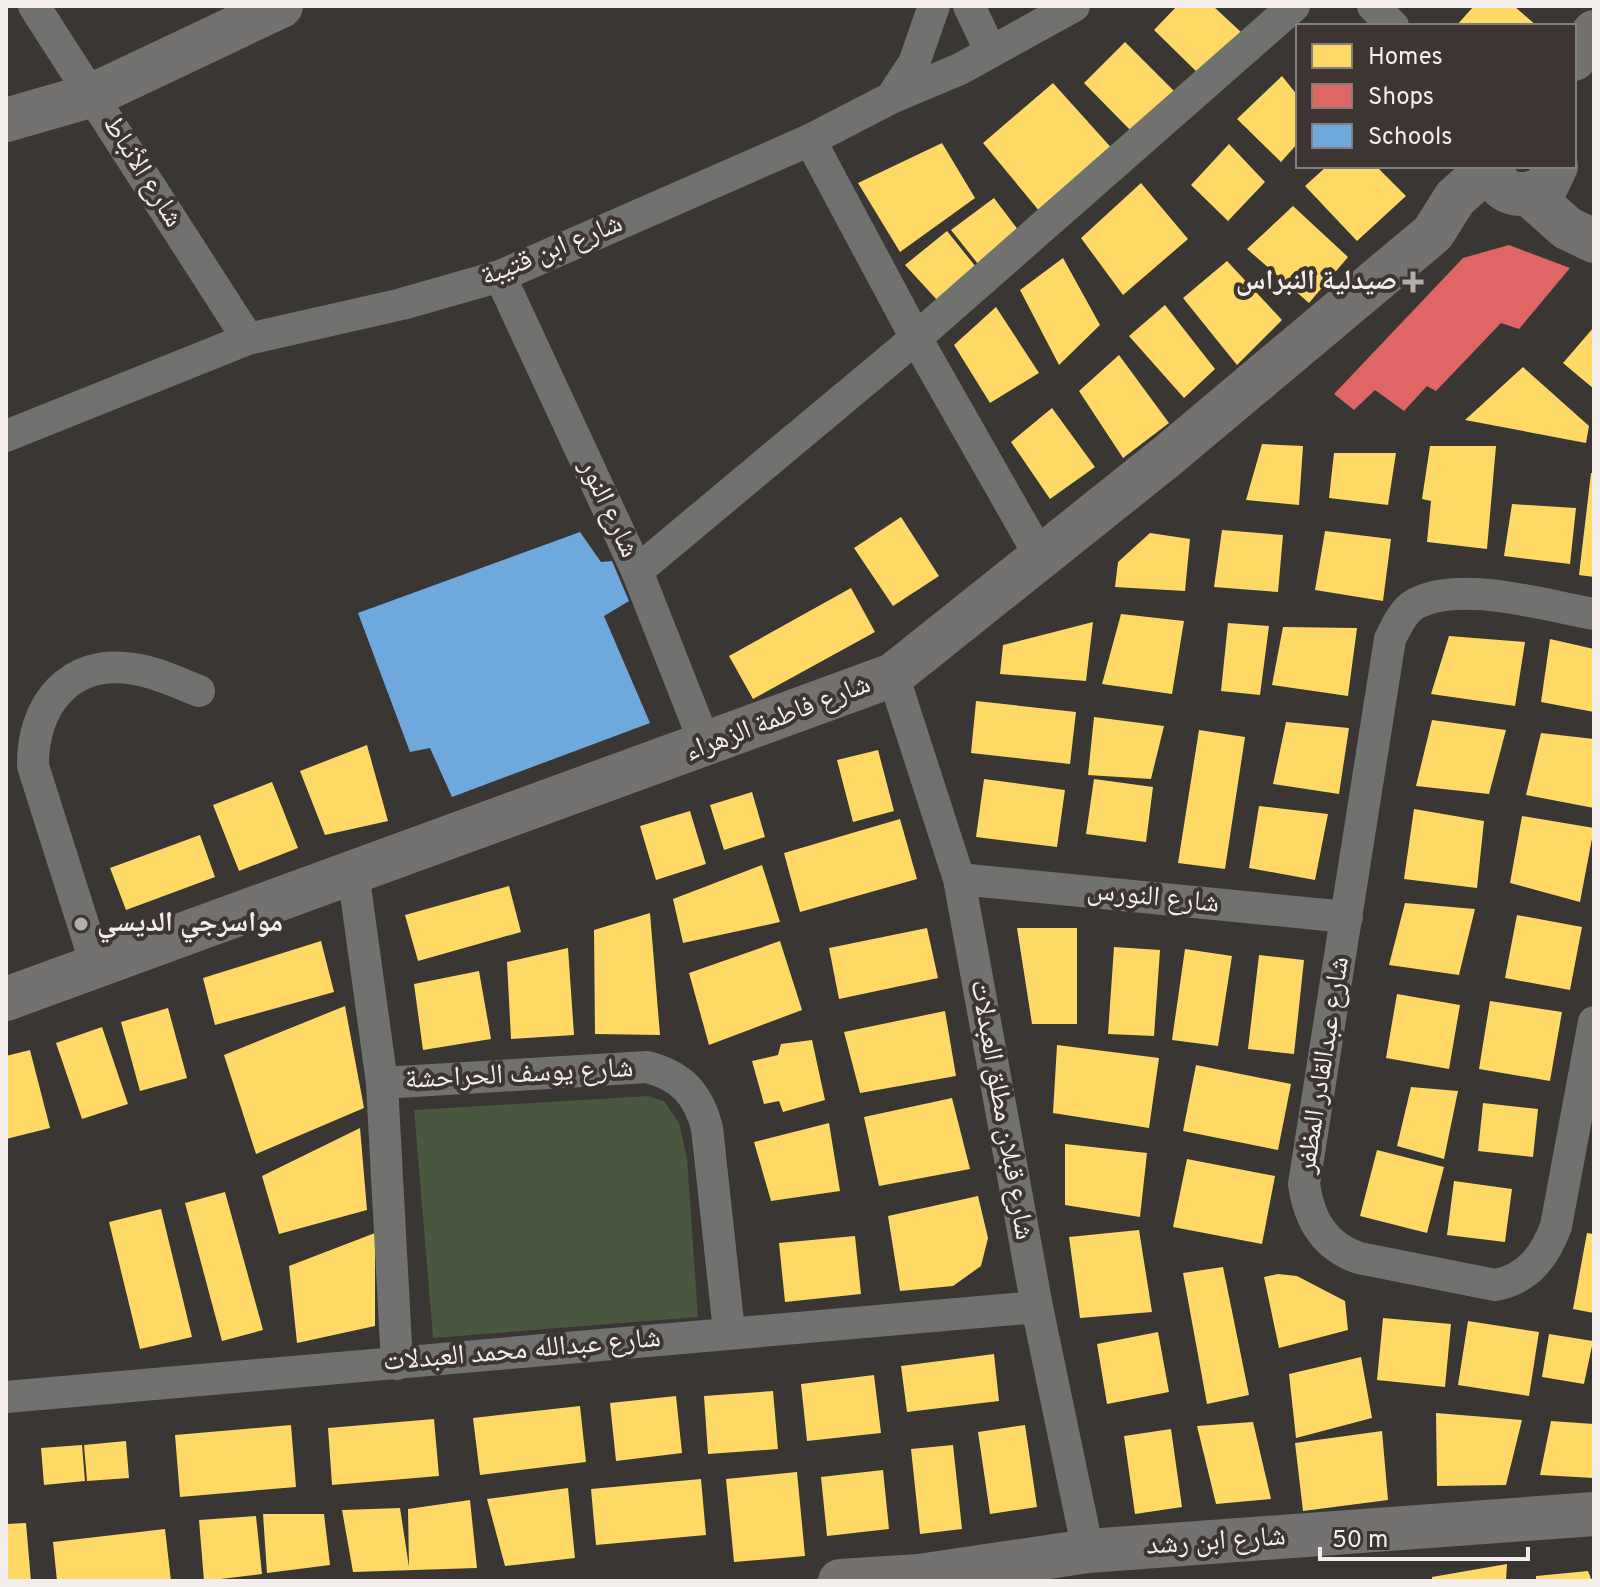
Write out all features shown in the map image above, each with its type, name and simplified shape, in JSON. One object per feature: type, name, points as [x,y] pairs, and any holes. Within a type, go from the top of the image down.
[{"type":"street","name":"شارع الأنباط","points":[[34,6],[248,339]]},
{"type":"street","points":[[6,120],[93,95],[281,6]]},
{"type":"street","points":[[891,98],[914,63],[934,6]]},
{"type":"street","points":[[969,6],[991,52]]},
{"type":"street","name":"شارع ابن قتيبة","points":[[6,436],[248,339],[402,304],[500,276],[810,140],[891,98],[960,69],[1074,6]]},
{"type":"street","points":[[637,571],[916,338],[1294,6]]},
{"type":"street","points":[[1373,6],[1391,24]]},
{"type":"street","points":[[810,140],[916,338],[1040,556]]},
{"type":"street","name":"شارع فاطمة الزهراء","points":[[1433,233],[1455,198],[1488,168]]},
{"type":"street","points":[[1491,168],[1495,181],[1506,191],[1540,182]]},
{"type":"street","points":[[1540,182],[1594,225]]},
{"type":"street","points":[[1540,182],[1567,228],[1594,241]]},
{"type":"street","name":"شارع فاطمة الزهراء","points":[[6,999],[706,746],[893,675],[1166,457],[1433,233],[1540,182]]},
{"type":"street","name":"شارع النور","points":[[500,276],[637,571],[706,746]]},
{"type":"street","name":"شارع عبدالقادر المظفر","points":[[1594,614],[1475,594],[1415,604],[1399,621],[1390,639],[1304,1184],[1307,1207],[1316,1226],[1343,1252],[1495,1285],[1514,1282],[1526,1273],[1548,1245],[1556,1226],[1594,1022]]},
{"type":"street","points":[[97,968],[33,766],[33,741],[38,721],[62,687],[96,670],[136,669],[199,691]]},
{"type":"street","name":"شارع قبلان مطلق العبدلات","points":[[893,675],[959,879],[1037,1307],[1088,1551]]},
{"type":"street","points":[[353,872],[382,1083],[397,1364]]},
{"type":"street","name":"شارع النورس","points":[[959,879],[1347,917]]},
{"type":"street","name":"شارع يوسف الحراحشة","points":[[382,1083],[647,1067],[666,1072],[683,1082],[701,1106],[707,1128],[729,1331]]},
{"type":"street","name":"شارع عبدالله محمد العبدلات","points":[[6,1397],[397,1364],[729,1331],[1037,1307]]},
{"type":"street","name":"شارع ابن رشد","points":[[840,1581],[920,1578],[1088,1551],[1594,1514]]},
{"type":"green space","points":[[648,1096],[664,1101],[679,1123],[687,1158],[698,1317],[433,1338],[414,1110]]},
{"type":"building: Homes","points":[[1177,6],[1213,6],[1242,33],[1201,76],[1154,30]]},
{"type":"building: Homes","points":[[1474,6],[1514,6],[1535,24],[1458,24]]},
{"type":"building: Homes","points":[[1125,42],[1177,94],[1136,136],[1084,83]]},
{"type":"building: Homes","points":[[1282,76],[1296,94],[1296,145],[1281,162],[1237,119]]},
{"type":"building: Homes","points":[[1053,83],[1116,153],[1045,218],[983,143]]},
{"type":"building: Homes","points":[[942,143],[975,198],[900,252],[858,183]]},
{"type":"building: Homes","points":[[1229,144],[1265,182],[1228,221],[1191,185]]},
{"type":"building: Homes","points":[[1325,168],[1378,168],[1406,196],[1357,241],[1305,186]]},
{"type":"building: Homes","points":[[1141,183],[1188,239],[1123,295],[1081,238]]},
{"type":"building: Homes","points":[[994,198],[1022,235],[982,269],[951,230]]},
{"type":"building: Homes","points":[[1293,206],[1348,257],[1309,303],[1247,249]]},
{"type":"building: Homes","points":[[947,231],[980,272],[938,301],[905,265]]},
{"type":"building: Homes","points":[[1063,258],[1100,325],[1059,365],[1020,290]]},
{"type":"building: Homes","points":[[1227,261],[1282,320],[1237,365],[1183,298]]},
{"type":"building: Homes","points":[[1165,305],[1215,369],[1184,398],[1129,336]]},
{"type":"building: Homes","points":[[996,307],[1039,373],[990,403],[954,345]]},
{"type":"building: Homes","points":[[1594,327],[1594,389],[1563,363]]},
{"type":"building: Homes","points":[[1119,355],[1169,423],[1123,458],[1079,391]]},
{"type":"building: Homes","points":[[1523,367],[1589,426],[1586,443],[1465,420]]},
{"type":"building: Homes","points":[[1052,408],[1095,467],[1050,499],[1011,442]]},
{"type":"building: Homes","points":[[1262,444],[1303,446],[1299,505],[1246,500]]},
{"type":"building: Homes","points":[[1430,446],[1496,446],[1487,549],[1427,542],[1431,501],[1422,499]]},
{"type":"building: Homes","points":[[1334,453],[1396,453],[1388,505],[1329,498]]},
{"type":"building: Homes","points":[[1591,473],[1594,473],[1594,577],[1579,575]]},
{"type":"building: Homes","points":[[1512,504],[1576,508],[1570,564],[1504,556]]},
{"type":"building: Homes","points":[[901,517],[939,576],[893,606],[854,548]]},
{"type":"building: Homes","points":[[1222,530],[1283,535],[1278,592],[1214,587]]},
{"type":"building: Homes","points":[[1325,531],[1391,539],[1383,601],[1315,590]]},
{"type":"building: Homes","points":[[1150,533],[1190,539],[1185,591],[1115,587],[1118,562]]},
{"type":"building: Homes","points":[[851,588],[875,632],[753,699],[729,656]]},
{"type":"building: Homes","points":[[1121,614],[1184,621],[1172,694],[1102,684]]},
{"type":"building: Homes","points":[[1093,622],[1086,681],[1000,674],[1003,645]]},
{"type":"building: Homes","points":[[1228,623],[1269,626],[1260,695],[1221,691]]},
{"type":"building: Homes","points":[[1283,627],[1357,628],[1348,696],[1272,685]]},
{"type":"building: Homes","points":[[1449,636],[1525,642],[1515,706],[1431,694]]},
{"type":"building: Homes","points":[[1550,639],[1594,649],[1594,712],[1541,702]]},
{"type":"building: Homes","points":[[976,701],[1076,712],[1070,764],[971,753]]},
{"type":"building: Homes","points":[[1094,717],[1164,726],[1151,779],[1088,775]]},
{"type":"building: Homes","points":[[1432,720],[1506,730],[1489,794],[1416,786]]},
{"type":"building: Homes","points":[[1286,722],[1349,728],[1339,794],[1273,784]]},
{"type":"building: Homes","points":[[1199,730],[1245,737],[1225,869],[1178,863]]},
{"type":"building: Homes","points":[[1541,733],[1594,739],[1594,808],[1526,795]]},
{"type":"building: Homes","points":[[367,745],[388,821],[325,835],[300,771]]},
{"type":"building: Homes","points":[[878,750],[894,811],[853,822],[837,760]]},
{"type":"building: Homes","points":[[984,779],[1065,790],[1057,847],[976,837]]},
{"type":"building: Homes","points":[[1094,779],[1153,787],[1146,842],[1086,834]]},
{"type":"building: Homes","points":[[272,782],[298,848],[239,871],[213,805]]},
{"type":"building: Homes","points":[[752,792],[765,837],[724,850],[710,805]]},
{"type":"building: Homes","points":[[1259,806],[1328,814],[1315,880],[1249,868]]},
{"type":"building: Homes","points":[[1414,809],[1484,821],[1477,888],[1404,879]]},
{"type":"building: Homes","points":[[690,811],[706,864],[656,880],[640,826]]},
{"type":"building: Homes","points":[[1522,816],[1594,828],[1580,902],[1510,883]]},
{"type":"building: Homes","points":[[900,819],[917,879],[800,912],[784,853]]},
{"type":"building: Homes","points":[[200,835],[215,877],[126,910],[110,868]]},
{"type":"building: Homes","points":[[762,865],[780,922],[683,943],[673,899]]},
{"type":"building: Homes","points":[[509,886],[521,932],[418,961],[405,915]]},
{"type":"building: Homes","points":[[1405,903],[1475,909],[1459,975],[1389,965]]},
{"type":"building: Homes","points":[[650,913],[660,1035],[595,1034],[594,930]]},
{"type":"building: Homes","points":[[1517,915],[1582,927],[1570,990],[1505,978]]},
{"type":"building: Homes","points":[[927,928],[938,978],[839,999],[829,948]]},
{"type":"building: Homes","points":[[1017,928],[1077,928],[1077,1024],[1032,1024]]},
{"type":"building: Homes","points":[[321,941],[334,992],[215,1025],[203,978]]},
{"type":"building: Homes","points":[[780,941],[802,1010],[709,1045],[689,973]]},
{"type":"building: Homes","points":[[1114,947],[1160,950],[1154,1036],[1108,1034]]},
{"type":"building: Homes","points":[[568,948],[574,1035],[511,1039],[507,962]]},
{"type":"building: Homes","points":[[1185,949],[1232,956],[1218,1046],[1172,1040]]},
{"type":"building: Homes","points":[[1259,955],[1304,960],[1294,1054],[1248,1049]]},
{"type":"building: Homes","points":[[479,971],[491,1039],[423,1050],[414,984]]},
{"type":"building: Homes","points":[[1397,994],[1460,1005],[1449,1069],[1386,1058]]},
{"type":"building: Homes","points":[[1490,1001],[1562,1012],[1550,1081],[1479,1069]]},
{"type":"building: Homes","points":[[345,1006],[364,1108],[256,1154],[224,1055]]},
{"type":"building: Homes","points":[[168,1008],[187,1078],[140,1091],[121,1022]]},
{"type":"building: Homes","points":[[945,1011],[956,1076],[860,1093],[844,1032]]},
{"type":"building: Homes","points":[[102,1027],[128,1104],[82,1119],[56,1043]]},
{"type":"building: Homes","points":[[812,1040],[825,1100],[783,1112],[779,1101],[764,1104],[752,1061],[778,1055],[781,1044]]},
{"type":"building: Homes","points":[[1057,1045],[1159,1058],[1149,1128],[1053,1113]]},
{"type":"building: Homes","points":[[30,1050],[50,1128],[6,1139],[6,1056]]},
{"type":"building: Homes","points":[[1196,1065],[1291,1084],[1278,1150],[1183,1131]]},
{"type":"building: Homes","points":[[1411,1087],[1458,1091],[1444,1159],[1397,1146]]},
{"type":"building: Homes","points":[[952,1098],[970,1169],[879,1186],[864,1117]]},
{"type":"building: Homes","points":[[1483,1103],[1538,1109],[1533,1157],[1478,1151]]},
{"type":"building: Homes","points":[[829,1123],[840,1191],[771,1201],[754,1142]]},
{"type":"building: Homes","points":[[360,1128],[367,1210],[279,1234],[262,1176]]},
{"type":"building: Homes","points":[[1065,1144],[1147,1153],[1140,1217],[1065,1205]]},
{"type":"building: Homes","points":[[1377,1150],[1444,1167],[1427,1233],[1360,1216]]},
{"type":"building: Homes","points":[[1187,1159],[1275,1176],[1262,1244],[1173,1227]]},
{"type":"building: Homes","points":[[1454,1181],[1512,1189],[1505,1242],[1447,1235]]},
{"type":"building: Homes","points":[[225,1192],[263,1330],[222,1341],[185,1203]]},
{"type":"building: Homes","points":[[978,1196],[988,1238],[981,1266],[953,1286],[900,1291],[888,1216]]},
{"type":"building: Homes","points":[[161,1209],[192,1337],[140,1349],[109,1222]]},
{"type":"building: Homes","points":[[1139,1230],[1152,1312],[1080,1318],[1069,1237]]},
{"type":"building: Homes","points":[[375,1233],[375,1326],[297,1343],[289,1266]]},
{"type":"building: Homes","points":[[1587,1233],[1594,1234],[1594,1313],[1573,1309]]},
{"type":"building: Homes","points":[[855,1236],[861,1294],[785,1302],[779,1243]]},
{"type":"building: Homes","points":[[1223,1267],[1249,1395],[1207,1404],[1183,1273]]},
{"type":"building: Homes","points":[[1278,1274],[1297,1276],[1345,1301],[1348,1330],[1279,1348],[1264,1277]]},
{"type":"building: Homes","points":[[1383,1318],[1451,1324],[1445,1387],[1377,1380]]},
{"type":"building: Homes","points":[[1468,1321],[1539,1332],[1529,1396],[1458,1385]]},
{"type":"building: Homes","points":[[1158,1332],[1169,1392],[1107,1404],[1097,1344]]},
{"type":"building: Homes","points":[[1549,1334],[1593,1341],[1584,1384],[1542,1377]]},
{"type":"building: Homes","points":[[994,1354],[999,1401],[907,1412],[901,1366]]},
{"type":"building: Homes","points":[[1361,1357],[1372,1418],[1296,1438],[1289,1374]]},
{"type":"building: Homes","points":[[874,1375],[881,1433],[807,1441],[801,1384]]},
{"type":"building: Homes","points":[[773,1391],[778,1449],[708,1454],[704,1396]]},
{"type":"building: Homes","points":[[676,1396],[682,1453],[616,1461],[610,1403]]},
{"type":"building: Homes","points":[[580,1406],[586,1462],[480,1475],[473,1418]]},
{"type":"building: Homes","points":[[1436,1413],[1522,1420],[1506,1485],[1437,1486]]},
{"type":"building: Homes","points":[[434,1419],[439,1476],[332,1485],[328,1428]]},
{"type":"building: Homes","points":[[1551,1421],[1594,1424],[1594,1478],[1540,1475]]},
{"type":"building: Homes","points":[[1253,1422],[1271,1499],[1216,1504],[1197,1426]]},
{"type":"building: Homes","points":[[291,1425],[296,1487],[180,1497],[175,1435]]},
{"type":"building: Homes","points":[[1025,1425],[1037,1507],[990,1514],[978,1432]]},
{"type":"building: Homes","points":[[1171,1429],[1182,1507],[1135,1514],[1124,1436]]},
{"type":"building: Homes","points":[[1382,1431],[1388,1500],[1303,1511],[1295,1443]]},
{"type":"building: Homes","points":[[126,1441],[129,1478],[87,1481],[84,1445]]},
{"type":"building: Homes","points":[[82,1445],[85,1481],[44,1485],[41,1448]]},
{"type":"building: Homes","points":[[953,1445],[962,1529],[920,1534],[911,1449]]},
{"type":"building: Homes","points":[[883,1470],[889,1529],[827,1536],[821,1477]]},
{"type":"building: Homes","points":[[797,1472],[805,1556],[734,1562],[726,1479]]},
{"type":"building: Homes","points":[[701,1479],[706,1535],[596,1545],[591,1489]]},
{"type":"building: Homes","points":[[568,1488],[575,1558],[505,1566],[487,1499]]},
{"type":"building: Homes","points":[[470,1500],[477,1568],[353,1572],[342,1510],[400,1508],[409,1567],[408,1509]]},
{"type":"building: Homes","points":[[263,1514],[324,1514],[330,1565],[267,1573]]},
{"type":"building: Homes","points":[[256,1516],[262,1574],[204,1581],[199,1520]]},
{"type":"building: Homes","points":[[26,1523],[31,1581],[6,1581],[6,1524]]},
{"type":"building: Homes","points":[[165,1529],[171,1581],[57,1581],[53,1542]]},
{"type":"building: Homes","points":[[1507,1564],[1506,1581],[1432,1581],[1432,1577]]},
{"type":"building: Homes","points":[[1588,1571],[1592,1581],[1536,1581],[1536,1576]]},
{"type":"building: Shops","points":[[1509,245],[1570,268],[1519,329],[1501,323],[1436,391],[1427,386],[1404,411],[1375,390],[1354,410],[1334,394],[1463,258]]},
{"type":"building: Schools","points":[[580,532],[601,562],[612,561],[629,601],[604,616],[650,723],[452,797],[430,748],[410,752],[358,613]]},
{"type":"place","name":"صيدلية النبراس","points":[[1413,282]]},
{"type":"place","name":"مواسرجي الديسي","points":[[81,924]]}]
